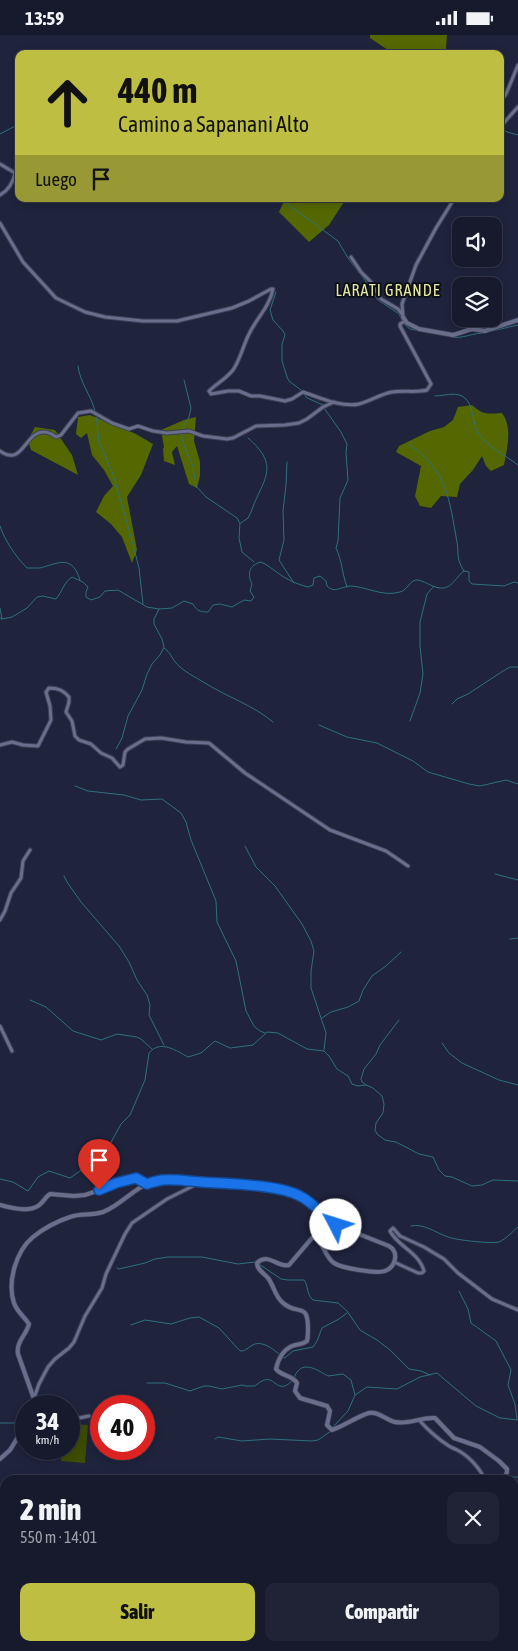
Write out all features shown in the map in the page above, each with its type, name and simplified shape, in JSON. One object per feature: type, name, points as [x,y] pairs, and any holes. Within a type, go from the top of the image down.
[{"type":"street","points":[[504,96],[518,65]]},
{"type":"street","points":[[504,123],[518,107]]},
{"type":"street","points":[[0,165],[15,173],[13,183],[0,195]]},
{"type":"street","points":[[0,223],[23,262],[56,298],[85,312],[105,317],[143,321],[177,321],[232,308],[273,289],[268,304],[249,335],[237,364],[209,393],[239,391],[251,396],[285,401],[292,399],[300,393],[304,393],[319,399],[350,405],[359,404],[390,392],[418,392],[429,389],[431,384],[400,327],[403,317],[402,304],[416,265],[452,202]]},
{"type":"street","points":[[351,257],[360,272],[371,282],[381,299],[398,309],[403,317],[425,331],[436,331],[453,335],[472,329],[485,331],[518,320]]},
{"type":"street","points":[[0,451],[5,455],[13,455],[23,449],[26,443],[35,435],[45,432],[56,437],[61,435],[78,413],[91,411],[112,423],[129,429],[138,426],[167,433],[189,431],[203,436],[227,439],[233,438],[256,426],[298,423],[308,419],[323,407],[336,402]]},
{"type":"street","points":[[0,745],[12,742],[23,745],[38,745],[50,720],[50,706],[46,692],[50,688],[56,688],[69,697],[70,702],[66,712],[72,721],[76,736],[81,741],[91,744],[120,767],[123,765],[125,752],[145,739],[161,738],[209,743],[221,751],[244,773],[313,820],[343,836],[386,851],[408,866]]},
{"type":"street","points":[[0,919],[11,893],[21,878],[23,861],[30,850]]},
{"type":"street","points":[[0,1026],[12,1051]]},
{"type":"street","points":[[0,1205],[14,1208],[34,1208],[50,1194],[84,1195],[132,1179],[140,1179],[147,1184]]},
{"type":"street","points":[[33,1395],[17,1348],[29,1324],[19,1313],[13,1301],[12,1286],[16,1264],[27,1244],[34,1237],[64,1219],[73,1216],[88,1216],[105,1211],[139,1188],[155,1181],[222,1183],[271,1188],[300,1196],[336,1225],[393,1249],[395,1253],[394,1262],[388,1269],[381,1272],[341,1267],[332,1262],[316,1237],[312,1238],[289,1265],[281,1265],[272,1259],[266,1258],[257,1263],[257,1266],[273,1285],[276,1295],[281,1302],[308,1316],[307,1341],[289,1348],[281,1356],[276,1369],[278,1372],[295,1380],[297,1383],[295,1391],[300,1398],[326,1406],[330,1411],[327,1425],[329,1428],[332,1429],[345,1425],[369,1413],[377,1413],[395,1421],[408,1422],[434,1418],[454,1438],[480,1447],[499,1461],[507,1469],[506,1475]]},
{"type":"street","points":[[35,1395],[48,1367],[74,1342],[85,1316],[102,1288],[106,1273],[132,1223],[167,1199],[201,1182]]},
{"type":"street","points":[[394,1262],[418,1273],[424,1271],[412,1252],[393,1236],[390,1231],[392,1228],[396,1229],[404,1238],[444,1259],[461,1276],[492,1299],[518,1310]]},
{"type":"street","points":[[80,1418],[89,1416]]},
{"type":"street","points":[[419,1420],[450,1447],[466,1456],[481,1470],[483,1475]]},
{"type":"street","points":[[0,1459],[10,1450],[15,1442]]},
{"type":"green space","points":[[370,35],[447,35],[447,50],[388,50],[370,38]]},
{"type":"green space","points":[[284,202],[344,202],[329,225],[309,242],[279,212]]},
{"type":"green space","points":[[472,405],[479,411],[486,413],[502,413],[508,432],[508,445],[504,465],[491,471],[486,466],[482,456],[473,470],[460,484],[457,497],[441,496],[431,508],[420,506],[415,496],[421,466],[396,452],[399,446],[430,431],[444,427],[453,420],[458,407]]},
{"type":"green space","points":[[90,415],[136,434],[153,444],[141,475],[127,497],[137,550],[132,563],[122,537],[111,524],[96,512],[104,496],[113,486],[104,470],[92,455],[87,433],[81,438],[76,434],[78,417]]},
{"type":"green space","points":[[196,417],[194,441],[200,462],[200,476],[197,488],[189,484],[177,446],[172,452],[175,465],[164,461],[161,430]]},
{"type":"green space","points":[[35,427],[55,430],[72,455],[78,475],[31,450],[28,440]]},
{"type":"green space","points":[[80,1425],[88,1425],[85,1463],[61,1461],[80,1460]]},
{"type":"waterway","points":[[0,134],[15,126]]},
{"type":"waterway","points":[[504,130],[518,135]]},
{"type":"waterway","points":[[285,202],[338,241],[378,300],[399,314],[402,320]]},
{"type":"waterway","points":[[276,292],[270,310],[273,320],[285,335],[282,344],[282,361],[287,377],[307,398],[323,405]]},
{"type":"waterway","points":[[404,324],[410,329],[432,333]]},
{"type":"waterway","points":[[492,331],[518,325]]},
{"type":"waterway","points":[[444,335],[459,337],[483,333]]},
{"type":"waterway","points":[[78,366],[95,411]]},
{"type":"waterway","points":[[183,429],[191,408],[184,380]]},
{"type":"waterway","points":[[435,396],[456,394],[466,399],[471,408],[479,434],[492,447],[518,465]]},
{"type":"waterway","points":[[324,408],[347,444],[348,480],[340,498],[336,548],[347,587]]},
{"type":"waterway","points":[[96,415],[99,442],[113,474],[139,568],[143,604]]},
{"type":"waterway","points":[[182,433],[182,440],[193,466],[196,486],[206,497],[237,518],[240,523],[239,538],[242,552],[254,562]]},
{"type":"waterway","points":[[241,523],[248,518],[264,482],[267,466],[258,448],[248,438]]},
{"type":"waterway","points":[[410,445],[432,465],[445,487],[452,513],[459,560],[464,571]]},
{"type":"waterway","points":[[287,462],[283,511],[284,540],[279,560],[294,583]]},
{"type":"waterway","points":[[0,526],[11,549],[27,568],[40,568],[64,562],[69,563],[77,572],[80,580]]},
{"type":"waterway","points":[[0,618],[12,617],[27,608],[37,597],[43,596],[56,599],[72,577],[83,582],[88,587],[86,597],[91,600],[100,597],[105,591],[118,590],[147,607],[159,609],[172,608],[184,601],[193,604],[197,610],[203,612],[208,612],[213,605],[220,604],[232,607],[244,600],[251,601],[254,597],[250,591],[252,584],[249,573],[254,565],[261,562],[289,580],[308,587],[313,585],[314,578],[320,576],[326,581],[327,586],[333,589],[351,586],[381,593],[403,591],[415,580],[444,588],[450,586],[464,571],[469,572],[469,581],[472,584],[504,586],[514,582],[518,583]]},
{"type":"waterway","points":[[410,721],[420,693],[423,674],[420,622],[427,594],[434,586]]},
{"type":"waterway","points":[[0,608],[2,619]]},
{"type":"waterway","points":[[116,749],[122,738],[128,716],[142,690],[147,674],[164,647],[154,624],[154,619],[159,609]]},
{"type":"waterway","points":[[164,648],[170,653],[176,663],[186,671],[273,722]]},
{"type":"waterway","points":[[452,704],[457,699],[510,667],[518,667]]},
{"type":"waterway","points":[[319,725],[347,737],[377,743],[413,761],[428,772],[480,786],[506,780],[518,784]]},
{"type":"waterway","points":[[75,786],[88,791],[124,795],[141,800],[162,799],[181,813],[216,901],[217,922],[236,961],[246,1011],[254,1026],[265,1033]]},
{"type":"waterway","points":[[245,846],[256,867],[275,886],[302,924],[311,941],[314,951],[311,988],[326,1033],[324,1050]]},
{"type":"waterway","points":[[495,874],[518,880]]},
{"type":"waterway","points":[[64,876],[81,902],[119,946],[129,962],[137,980],[147,995],[150,1005],[149,1015],[164,1045]]},
{"type":"waterway","points":[[510,939],[518,938]]},
{"type":"waterway","points":[[322,1018],[331,1012],[348,1007],[359,1001],[363,990],[372,976],[401,952]]},
{"type":"waterway","points":[[30,1000],[46,1007],[73,1031],[101,1040],[117,1034],[137,1037],[152,1049]]},
{"type":"waterway","points":[[366,1085],[361,1079],[364,1069],[399,1020]]},
{"type":"waterway","points":[[0,1179],[13,1182],[28,1191],[38,1177],[49,1171],[70,1178],[90,1164],[109,1146],[121,1124],[130,1115],[145,1080],[149,1053],[153,1049],[168,1047],[188,1057],[201,1053],[215,1041],[230,1048],[253,1045],[267,1032],[278,1033],[307,1049],[324,1051],[337,1069],[348,1076],[352,1084],[358,1086],[366,1085],[373,1088],[382,1096],[384,1104],[383,1113],[376,1123],[375,1130],[377,1134],[385,1140],[396,1142],[419,1154],[433,1157],[439,1170],[445,1176],[472,1186],[482,1185],[493,1180],[518,1181]]},
{"type":"waterway","points":[[442,1043],[449,1053],[462,1063],[499,1080],[518,1085]]},
{"type":"waterway","points":[[411,1226],[425,1227],[452,1238],[489,1242],[502,1241],[518,1227]]},
{"type":"waterway","points":[[117,1268],[168,1257],[202,1257],[238,1264],[255,1262]]},
{"type":"waterway","points":[[259,1264],[281,1279],[304,1280],[309,1295],[313,1300],[338,1303],[347,1311],[360,1330],[390,1350],[409,1369],[430,1375]]},
{"type":"waterway","points":[[459,1291],[468,1309],[471,1323],[496,1341],[511,1370],[508,1385],[515,1404],[517,1419]]},
{"type":"waterway","points":[[131,1325],[145,1320],[171,1324],[199,1317],[219,1328],[240,1351],[255,1344],[264,1344],[284,1358],[293,1351],[313,1347],[322,1328],[347,1313]]},
{"type":"waterway","points":[[294,1378],[297,1372],[305,1367],[310,1367],[328,1376],[343,1374],[351,1380],[355,1395]]},
{"type":"waterway","points":[[333,1427],[348,1411],[355,1395],[367,1387],[397,1389],[420,1377],[437,1373],[476,1406],[500,1418],[518,1420]]},
{"type":"waterway","points":[[147,1383],[165,1383],[190,1391],[204,1386],[222,1389],[242,1385],[255,1386],[266,1380],[285,1386],[292,1381]]},
{"type":"waterway","points":[[0,1423],[15,1423]]},
{"type":"waterway","points":[[215,1439],[218,1437],[242,1441],[270,1439],[312,1441],[318,1440],[331,1431]]},
{"type":"district","name":"LARATI GRANDE","points":[[388,290]]},
{"type":"route","points":[[99,1190],[136,1178],[147,1184],[164,1180],[271,1188],[300,1196],[336,1225]]}]
